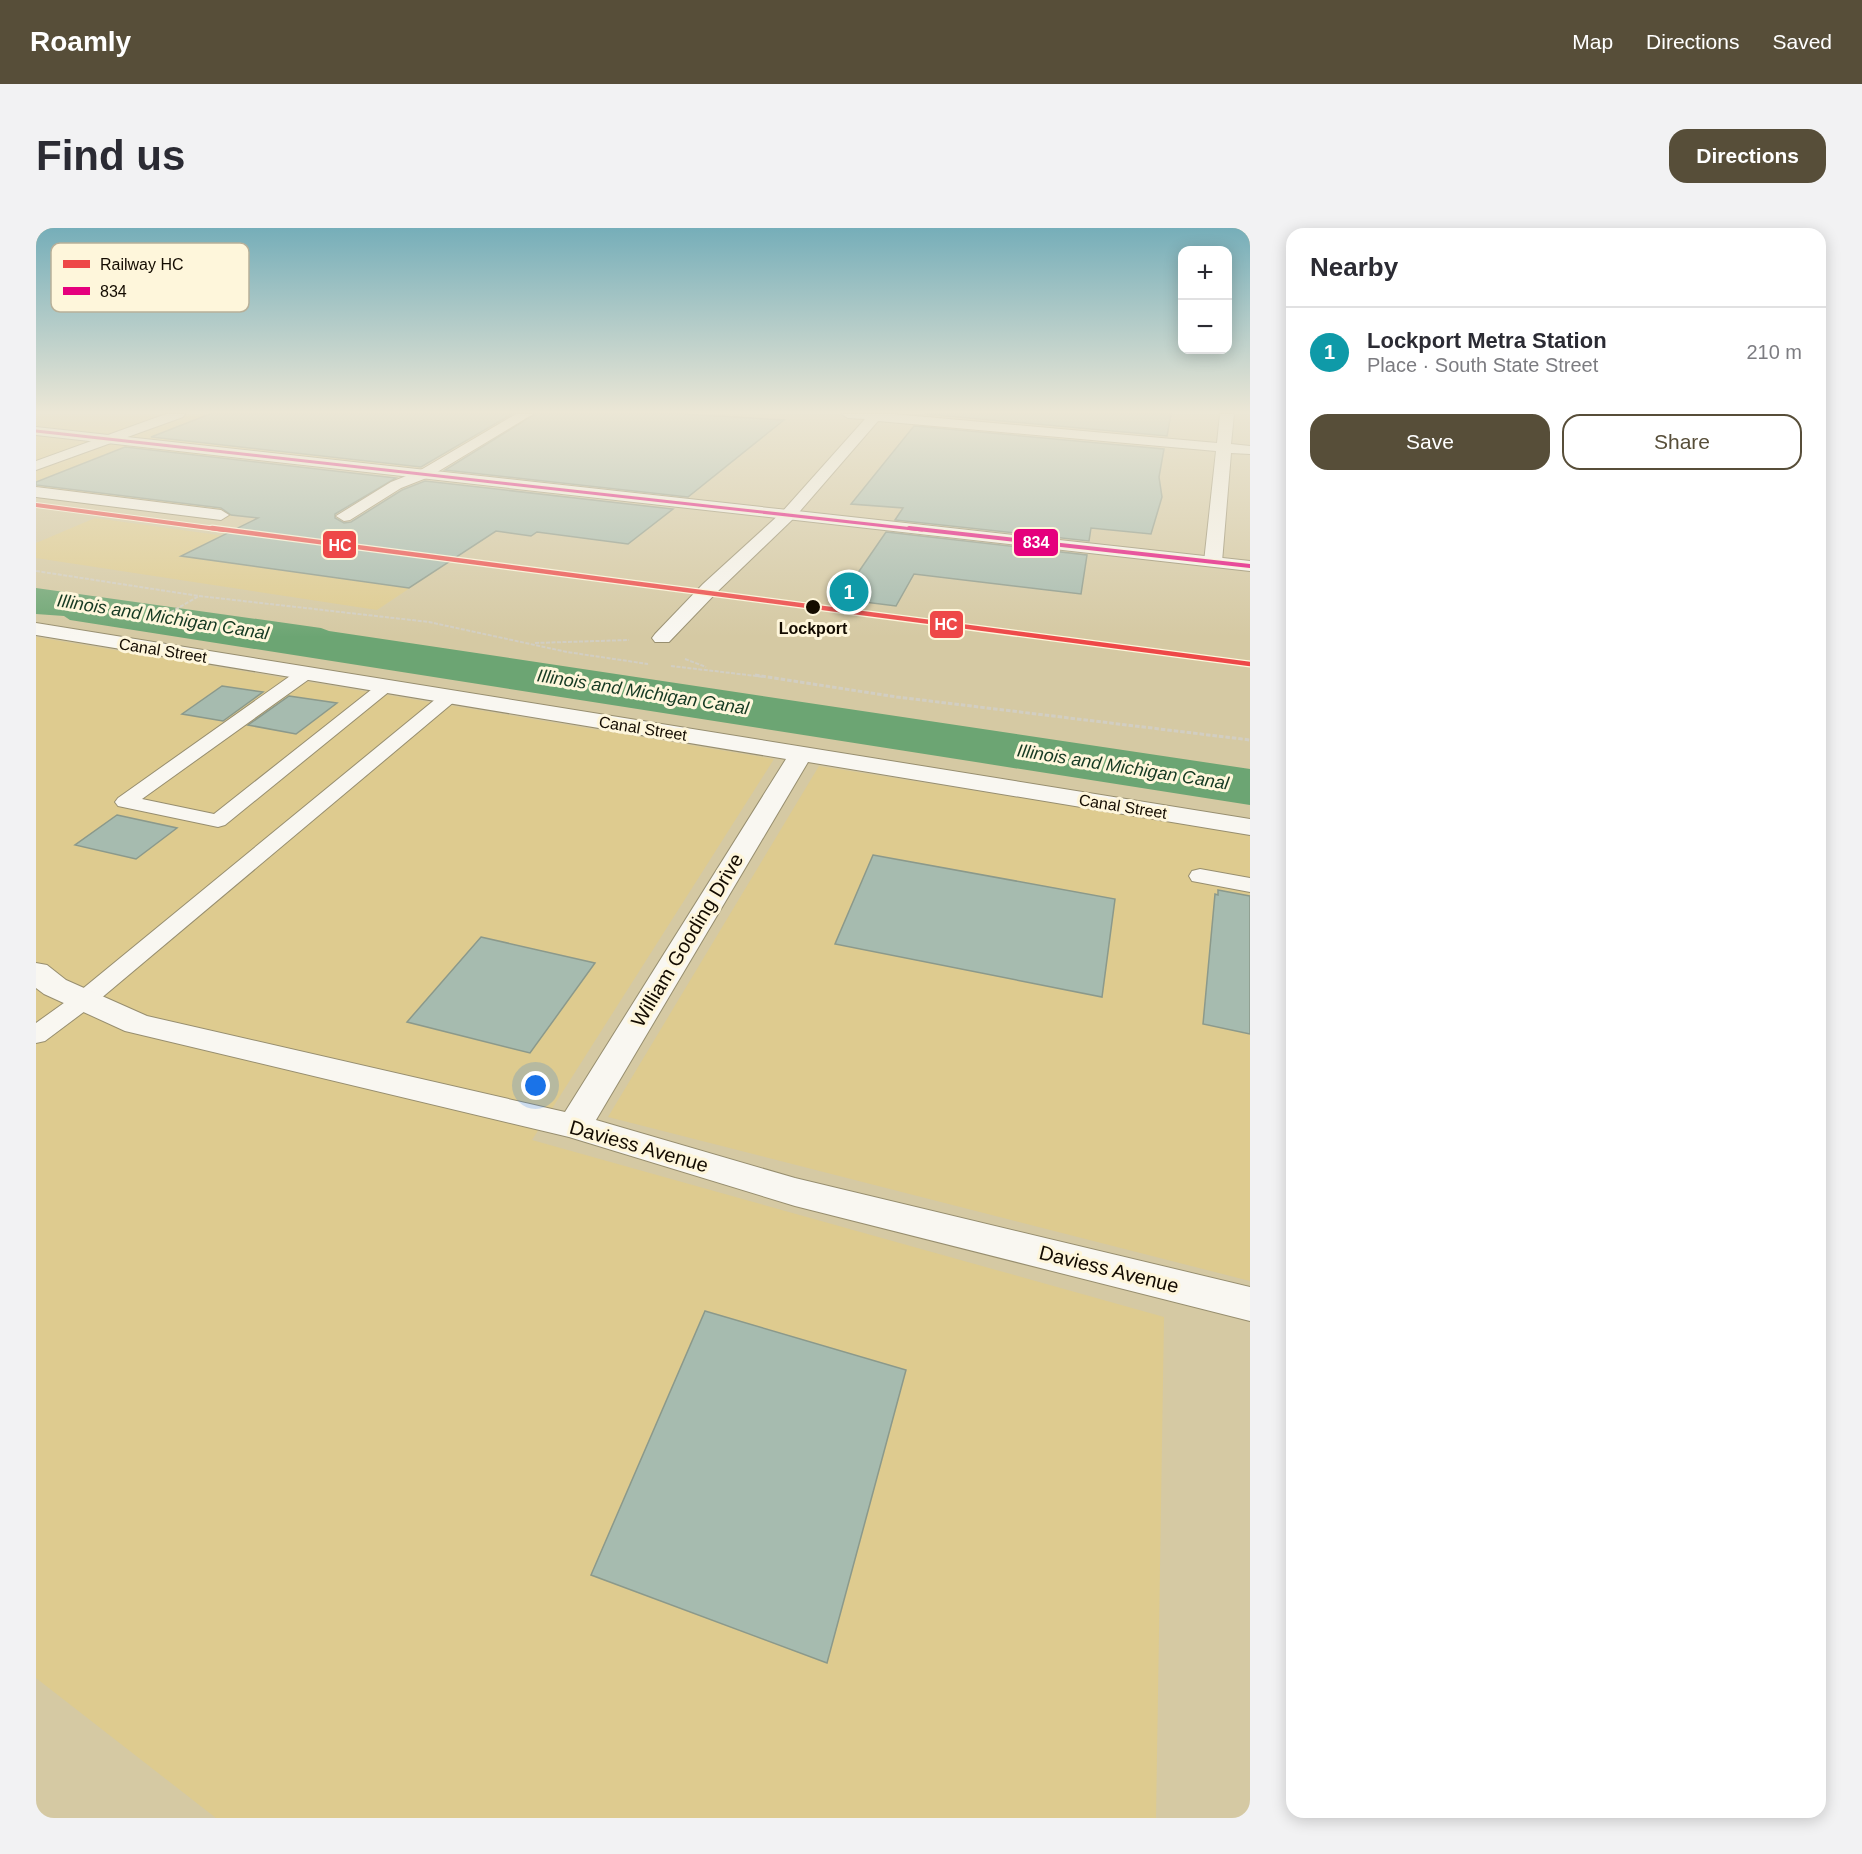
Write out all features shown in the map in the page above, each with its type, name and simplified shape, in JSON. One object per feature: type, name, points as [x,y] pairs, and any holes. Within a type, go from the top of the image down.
[{"type":"street","points":[[344,516],[391,488]]},
{"type":"street","points":[[550,488],[1250,566]]},
{"type":"street","points":[[662,638],[710,588],[788,515],[812,488]]},
{"type":"street","points":[[1213,562],[1221,488]]},
{"type":"street","points":[[36,492],[221,514]]},
{"type":"street","name":"Canal Street","points":[[36,628],[1250,827]]},
{"type":"street","name":"William Gooding Drive","points":[[574,1126],[801,754]]},
{"type":"street","name":"Daviess Avenue","points":[[36,972],[55,987],[137,1024],[574,1126],[795,1192],[1250,1304]]},
{"type":"lane","points":[[306,673],[124,802],[218,821],[387,686]]},
{"type":"lane","points":[[36,1035],[84,1000],[449,697]]},
{"type":"lane","points":[[1200,876],[1250,885]]},
{"type":"path","points":[[525,643],[577,643],[662,638]]},
{"type":"shaded area","points":[[36,488],[154,488],[150,490],[257,502],[225,519],[36,491]]},
{"type":"shaded area","points":[[95,518],[443,566],[377,610],[36,558],[36,543]]},
{"type":"shaded area","points":[[36,637],[774,759],[532,1140],[1164,1317],[1156,1818],[216,1818],[36,1678]]},
{"type":"shaded area","points":[[819,766],[1250,834],[1250,1281],[608,1117]]},
{"type":"water","name":"Illinois and Michigan Canal","points":[[36,588],[321,628],[1250,769],[1250,805],[70,620],[64,616],[36,614]]},
{"type":"building","points":[[62,488],[379,488],[335,514],[335,518],[344,523],[351,522],[407,488],[489,488],[673,509],[628,544],[537,532],[531,536],[496,531],[409,588],[181,556],[258,518],[231,515],[221,508]]},
{"type":"building","points":[[609,488],[699,488],[688,497]]},
{"type":"building","points":[[864,488],[1161,488],[1162,497],[1151,534],[1091,528],[1089,541],[895,520],[903,508],[851,504]]},
{"type":"building","points":[[886,532],[1087,555],[1081,594],[914,574],[896,606],[840,599]]},
{"type":"building","points":[[222,686],[263,692],[223,721],[182,714]]},
{"type":"building","points":[[289,696],[337,703],[296,734],[248,725]]},
{"type":"building","points":[[117,815],[177,828],[136,859],[75,845]]},
{"type":"building","points":[[873,855],[1115,899],[1102,997],[835,944]]},
{"type":"building","points":[[1218,890],[1250,896],[1250,1034],[1203,1024],[1215,894],[1218,895]]},
{"type":"building","points":[[481,937],[595,963],[530,1053],[407,1022]]},
{"type":"building","points":[[705,1311],[906,1370],[827,1663],[591,1575]]},
{"type":"rail line","name":"HC","points":[[36,505],[1250,664]]},
{"type":"transit line","name":"834","points":[[550,488],[1250,566]]},
{"type":"place","name":"Lockport Metra Station","points":[[849,592]]},
{"type":"place","name":"Lockport","points":[[813,607]]}]
